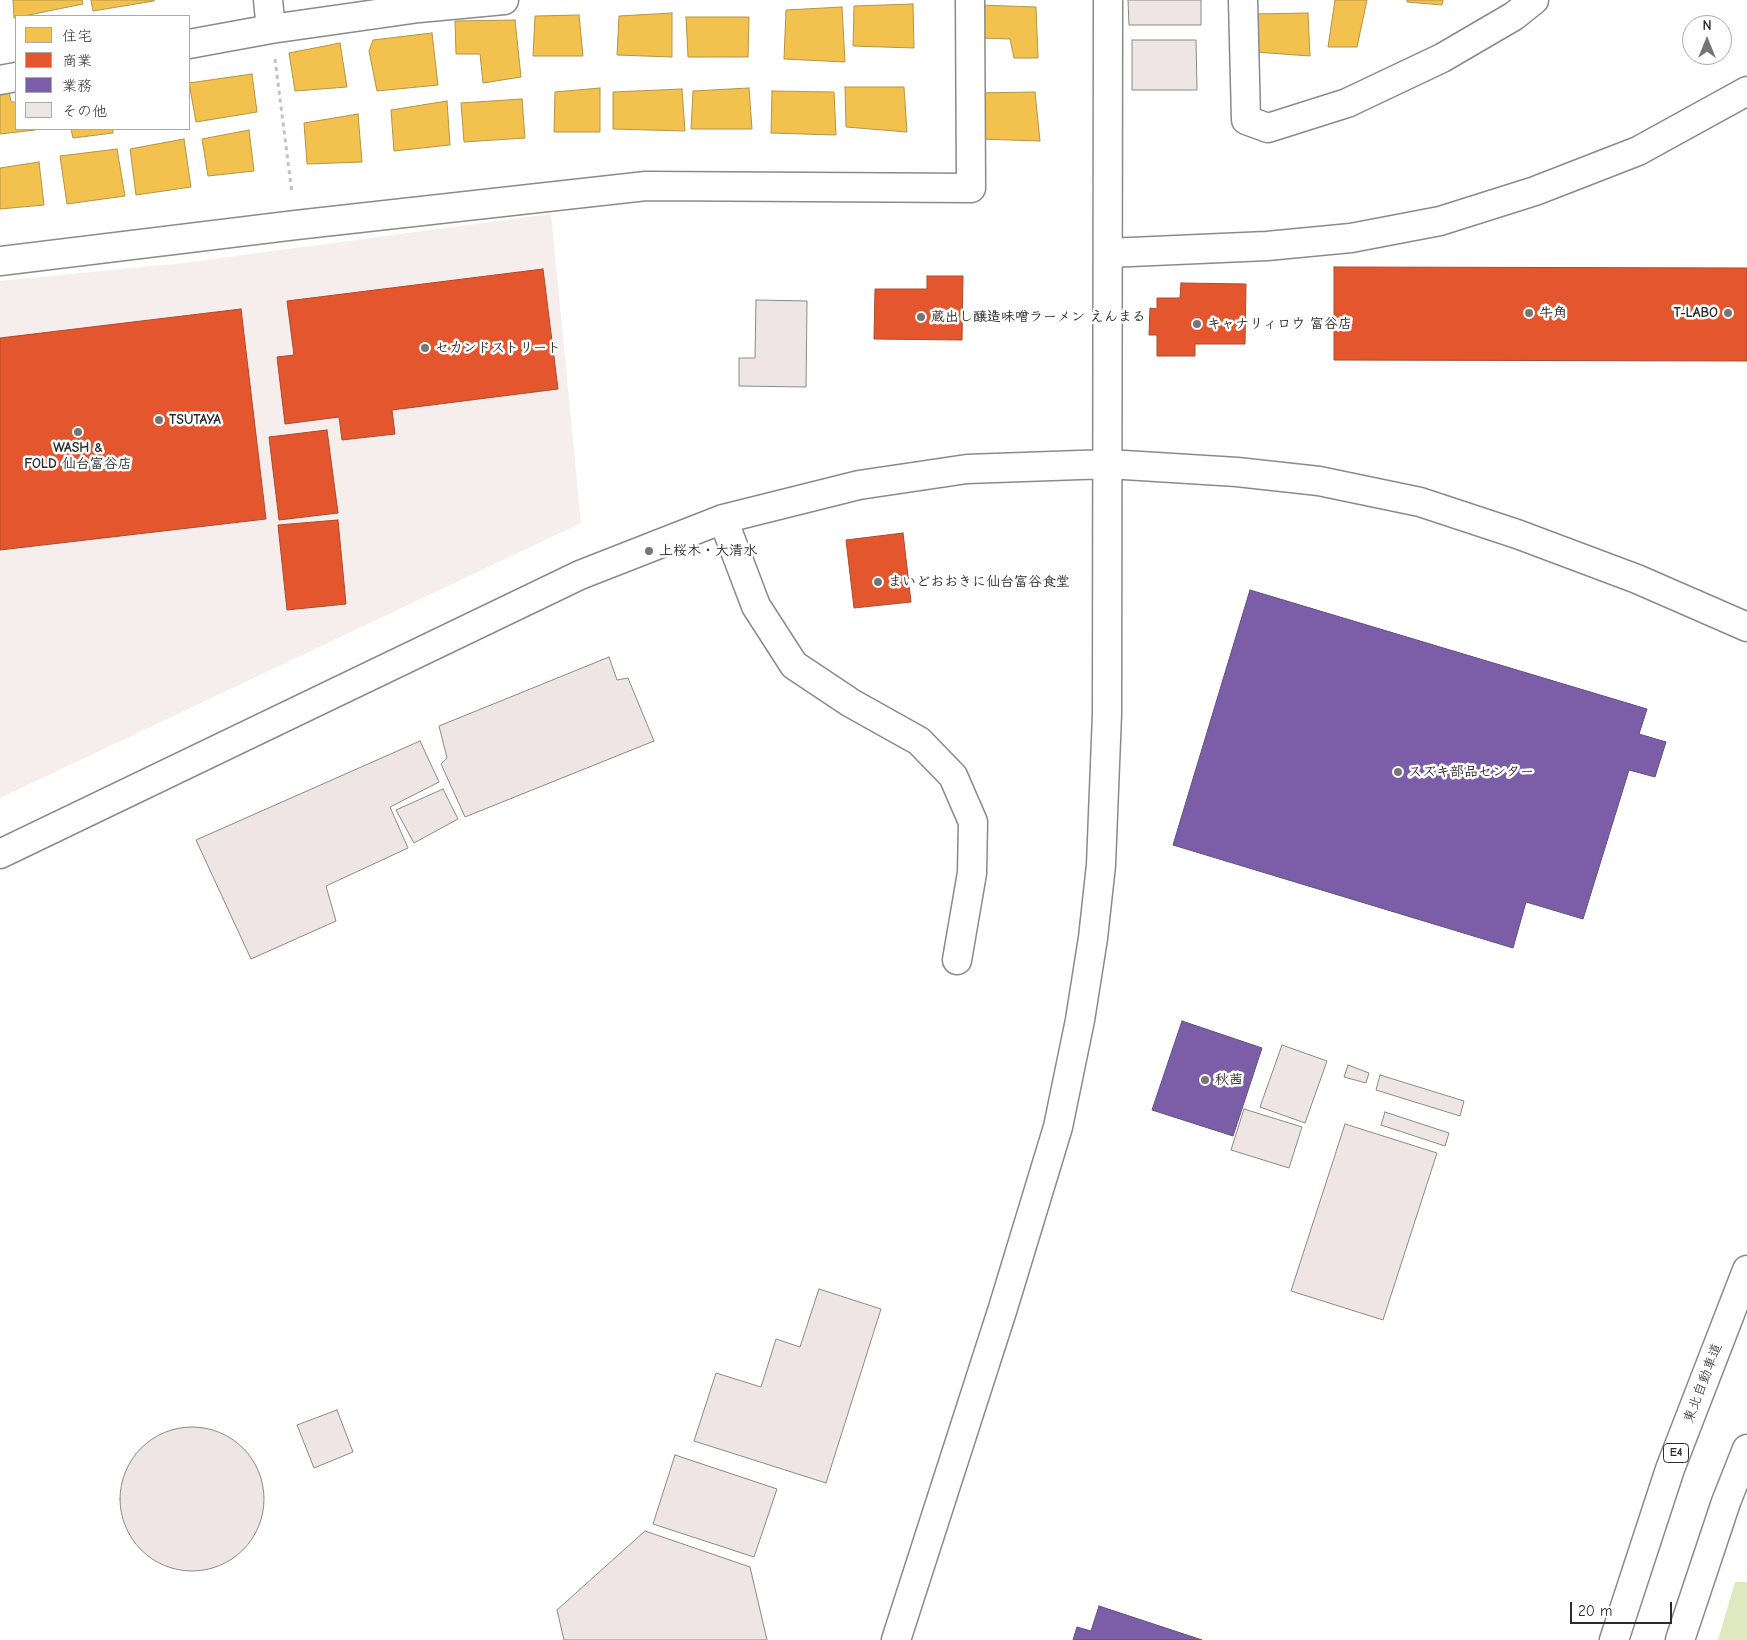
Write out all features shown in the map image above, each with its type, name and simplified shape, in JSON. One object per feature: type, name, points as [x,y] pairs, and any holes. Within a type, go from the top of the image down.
[{"type":"main road","points":[[268,0],[271,29]]},
{"type":"main road","points":[[190,44],[271,29],[419,8],[504,0]]},
{"type":"main road","points":[[0,261],[296,225],[646,186],[971,188],[970,0]]},
{"type":"main road","points":[[896,1640],[1003,1308],[1058,1127],[1080,1020],[1093,938],[1101,866],[1107,714],[1108,0]]},
{"type":"main road","points":[[1243,0],[1246,120],[1268,128],[1347,103],[1442,58],[1514,16],[1534,0]]},
{"type":"main road","points":[[0,80],[15,76]]},
{"type":"main road","points":[[1108,253],[1267,246],[1351,238],[1440,221],[1535,191],[1638,151],[1747,91]]},
{"type":"main road","points":[[0,854],[580,575],[723,519],[859,485],[967,469],[1108,464],[1237,472],[1319,481],[1420,502],[1517,534],[1628,576],[1747,627]]},
{"type":"main road","points":[[723,519],[756,606],[794,664],[851,703],[919,741],[953,776],[973,822],[972,873],[957,960]]},
{"type":"main road","name":"東北自動車道","points":[[1614,1640],[1670,1470],[1747,1270]]},
{"type":"main road","points":[[1680,1640],[1726,1502],[1747,1449]]},
{"type":"path","points":[[271,29],[296,225]]},
{"type":"shaded area","points":[[551,214],[581,523],[0,798],[0,281],[184,263]]},
{"type":"green space","points":[[1735,1582],[1747,1582],[1747,1640],[1718,1640]]},
{"type":"building: 住宅","points":[[13,0],[82,0],[83,4],[29,15],[15,15],[14,18]]},
{"type":"building: 住宅","points":[[91,0],[154,0],[154,1],[93,11]]},
{"type":"building: 住宅","points":[[1335,0],[1367,0],[1357,47],[1328,47]]},
{"type":"building: 住宅","points":[[1407,0],[1443,0],[1442,5],[1407,2]]},
{"type":"building: 住宅","points":[[913,4],[914,48],[853,46],[854,6]]},
{"type":"building: 住宅","points":[[979,5],[1036,7],[1038,58],[1014,58],[1010,39],[980,38]]},
{"type":"building: 住宅","points":[[842,7],[845,62],[784,59],[786,10]]},
{"type":"building: 住宅","points":[[672,13],[672,57],[617,55],[619,16]]},
{"type":"building: 住宅","points":[[1308,13],[1310,56],[1255,52],[1253,14]]},
{"type":"building: 住宅","points":[[579,15],[583,56],[533,56],[535,16]]},
{"type":"building: 住宅","points":[[686,17],[749,17],[748,57],[688,57]]},
{"type":"building: 住宅","points":[[515,20],[521,77],[483,83],[480,54],[456,54],[455,21]]},
{"type":"building: 住宅","points":[[432,33],[438,85],[377,91],[369,51],[373,40]]},
{"type":"building: 住宅","points":[[340,43],[347,87],[295,91],[289,53]]},
{"type":"building: 住宅","points":[[252,74],[257,112],[196,122],[190,83]]},
{"type":"building: 住宅","points":[[845,87],[904,87],[907,132],[846,127]]},
{"type":"building: 住宅","points":[[600,88],[600,132],[554,132],[555,92]]},
{"type":"building: 住宅","points":[[749,88],[752,129],[691,129],[693,91]]},
{"type":"building: 住宅","points":[[682,89],[685,131],[613,129],[613,92]]},
{"type":"building: 住宅","points":[[9,90],[11,102],[15,102],[15,130],[35,130],[0,134],[0,91]]},
{"type":"building: 住宅","points":[[772,91],[834,92],[836,135],[771,133]]},
{"type":"building: 住宅","points":[[1035,92],[1040,141],[979,139],[977,93]]},
{"type":"building: 住宅","points":[[522,99],[525,138],[464,142],[461,103]]},
{"type":"building: 住宅","points":[[447,101],[450,145],[394,151],[391,110]]},
{"type":"building: 住宅","points":[[358,114],[362,162],[307,164],[304,123]]},
{"type":"building: 住宅","points":[[71,130],[113,130],[113,133],[73,138]]},
{"type":"building: 住宅","points":[[249,130],[254,171],[208,176],[202,139]]},
{"type":"building: 住宅","points":[[184,139],[191,187],[136,195],[130,149]]},
{"type":"building: 住宅","points":[[117,149],[125,196],[67,204],[60,156]]},
{"type":"building: 住宅","points":[[39,162],[44,205],[0,209],[0,168]]},
{"type":"building: 商業","points":[[1334,267],[1747,268],[1747,361],[1334,360]]},
{"type":"building: 商業","points":[[543,269],[558,389],[392,410],[395,434],[342,440],[339,417],[285,424],[277,357],[294,355],[287,301]]},
{"type":"building: 商業","points":[[927,276],[963,276],[962,340],[874,339],[875,289],[927,289]]},
{"type":"building: 商業","points":[[1181,283],[1246,284],[1245,344],[1195,344],[1195,356],[1157,356],[1157,335],[1149,335],[1150,308],[1157,309],[1157,298],[1180,298]]},
{"type":"building: 商業","points":[[241,309],[266,519],[0,550],[0,338]]},
{"type":"building: 商業","points":[[327,430],[338,513],[279,520],[269,437]]},
{"type":"building: 商業","points":[[338,520],[346,604],[287,610],[278,525]]},
{"type":"building: 商業","points":[[903,533],[911,602],[854,608],[846,540]]},
{"type":"building: 業務","points":[[1250,590],[1647,709],[1639,734],[1666,742],[1655,777],[1629,770],[1583,919],[1526,902],[1513,948],[1173,845]]},
{"type":"building: 業務","points":[[1182,1021],[1262,1048],[1233,1136],[1152,1110]]},
{"type":"building: 業務","points":[[1099,1606],[1202,1640],[1073,1640],[1077,1627],[1091,1631]]},
{"type":"building: その他","points":[[1128,0],[1201,0],[1201,25],[1129,25]]},
{"type":"building: その他","points":[[1132,40],[1196,40],[1197,90],[1132,90]]},
{"type":"building: その他","points":[[756,300],[807,301],[806,387],[739,386],[739,358],[755,358]]},
{"type":"building: その他","points":[[609,657],[617,680],[628,678],[654,741],[465,817],[441,764],[447,758],[439,726]]},
{"type":"building: その他","points":[[420,741],[439,782],[390,807],[408,848],[326,886],[336,921],[251,959],[196,840]]},
{"type":"building: その他","points":[[443,789],[458,819],[414,843],[396,810]]},
{"type":"building: その他","points":[[1282,1045],[1327,1061],[1305,1123],[1260,1107]]},
{"type":"building: その他","points":[[1348,1065],[1369,1073],[1366,1083],[1344,1077]]},
{"type":"building: その他","points":[[1380,1075],[1464,1101],[1460,1116],[1376,1090]]},
{"type":"building: その他","points":[[1244,1109],[1302,1127],[1289,1168],[1231,1150]]},
{"type":"building: その他","points":[[1385,1112],[1449,1133],[1445,1146],[1381,1125]]},
{"type":"building: その他","points":[[1345,1124],[1437,1153],[1383,1320],[1291,1291]]},
{"type":"building: その他","points":[[819,1289],[881,1309],[826,1483],[694,1441],[716,1373],[761,1387],[776,1339],[800,1347]]},
{"type":"building: その他","points":[[337,1410],[353,1452],[314,1468],[297,1425]]},
{"type":"building: その他","points":[[192,1427],[219,1433],[232,1439],[243,1448],[252,1459],[258,1472],[264,1499],[258,1526],[252,1539],[243,1550],[232,1559],[219,1565],[192,1571],[165,1565],[152,1559],[141,1550],[132,1539],[126,1526],[120,1499],[126,1472],[132,1459],[141,1448],[152,1439],[165,1433]]},
{"type":"building: その他","points":[[675,1455],[777,1489],[754,1557],[653,1524]]},
{"type":"building: その他","points":[[645,1531],[750,1567],[767,1640],[564,1640],[557,1610]]},
{"type":"place","name":"牛角","points":[[1529,313]]},
{"type":"place","name":"T-LABO","points":[[1728,313]]},
{"type":"place","name":"蔵出し醸造味噌ラーメン えんまる","points":[[921,317]]},
{"type":"place","name":"キャナリィロウ 富谷店","points":[[1197,324]]},
{"type":"place","name":"セカンドストリート","points":[[425,348]]},
{"type":"place","name":"TSUTAYA","points":[[159,420]]},
{"type":"place","name":"WASH & FOLD 仙台富谷店","points":[[78,432]]},
{"type":"place","name":"上桜木・大清水","points":[[649,551]]},
{"type":"place","name":"まいどおおきに仙台富谷食堂","points":[[878,582]]},
{"type":"place","name":"スズキ部品センター","points":[[1398,772]]},
{"type":"place","name":"秋茜","points":[[1205,1080]]}]
